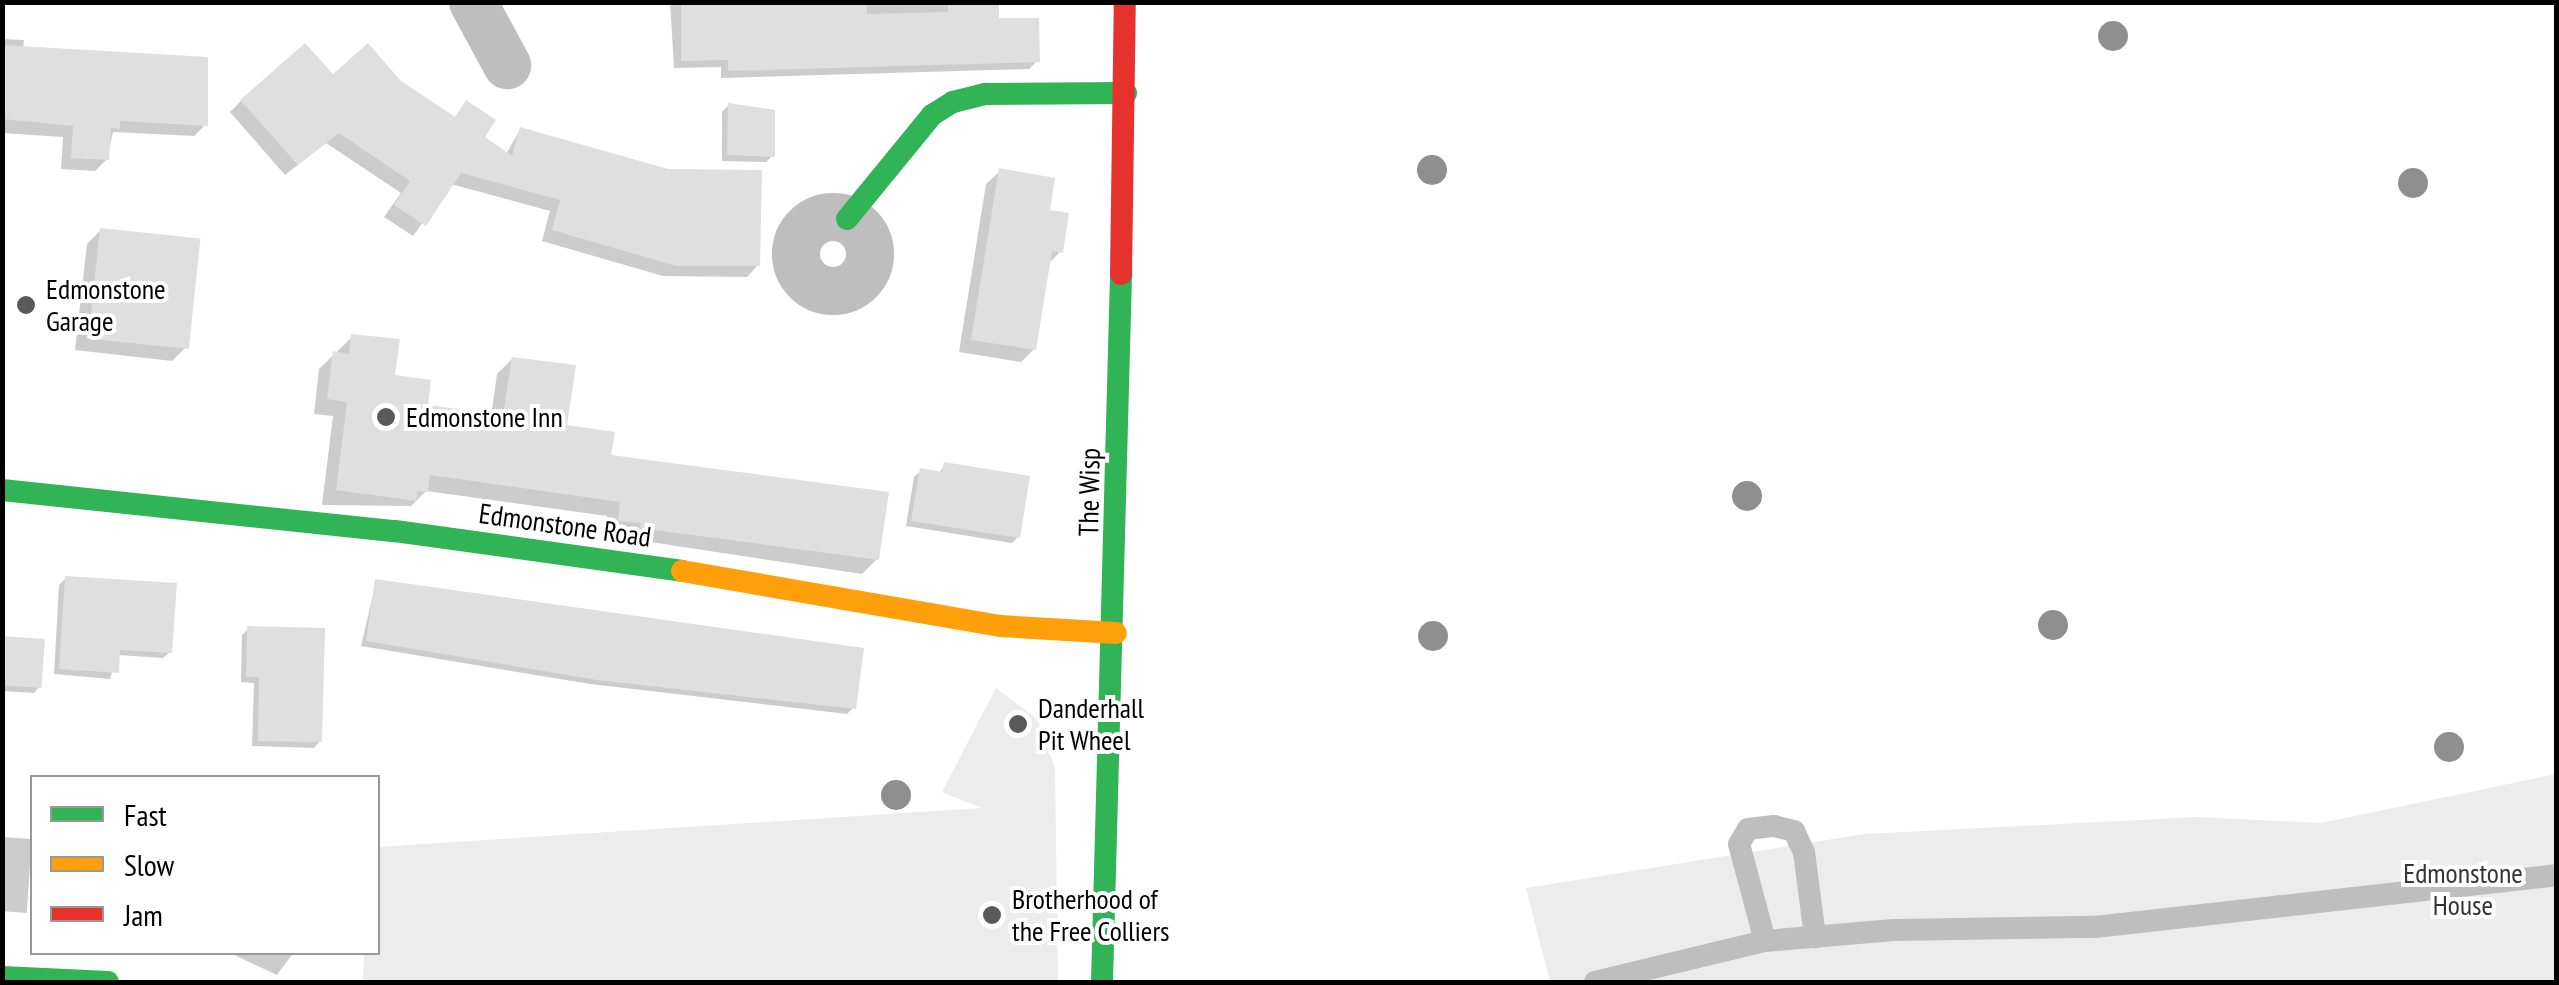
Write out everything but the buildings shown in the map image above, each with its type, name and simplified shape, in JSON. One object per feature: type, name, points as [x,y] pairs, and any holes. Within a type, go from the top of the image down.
[{"type":"street","points":[[473,2],[507,65]]},
{"type":"street","name":"The Wisp","points":[[1102,982],[1116,632],[1125,2]]},
{"type":"street","points":[[847,219],[932,115],[954,102],[986,94],[1126,93]]},
{"type":"street","name":"Edmonstone Road","points":[[2,490],[395,531],[753,582],[1000,626],[1116,632]]},
{"type":"street","points":[[2,977],[108,982]]},
{"type":"lane","points":[[1765,941],[1740,844],[1748,830],[1774,826],[1794,831],[1804,852],[1815,937]]},
{"type":"lane","points":[[1596,982],[1765,941],[2095,927],[2556,875]]},
{"type":"green space","points":[[996,688],[1037,719],[1055,768],[1058,982],[363,982],[364,955],[380,955],[380,847],[981,808],[942,792]]},
{"type":"green space","name":"Edmonstone House","points":[[2556,774],[2556,982],[1550,982],[1526,888],[1865,834],[2198,817],[2321,823]]},
{"type":"traffic: fast","points":[[847,219],[932,115],[953,102],[986,94],[1126,93]]},
{"type":"traffic: fast","points":[[1102,982],[1121,274]]},
{"type":"traffic: fast","points":[[2,490],[395,531],[682,571]]},
{"type":"traffic: fast","points":[[2,977],[108,982]]},
{"type":"traffic: slow","points":[[682,571],[1000,626],[1116,633]]},
{"type":"traffic: jam","points":[[1121,274],[1125,2]]},
{"type":"place","name":"Edmonstone Garage","points":[[26,305]]},
{"type":"place","name":"Edmonstone Inn","points":[[386,417]]},
{"type":"place","name":"Danderhall Pit Wheel","points":[[1018,724]]},
{"type":"place","name":"Brotherhood of the Free Colliers","points":[[992,915]]}]
